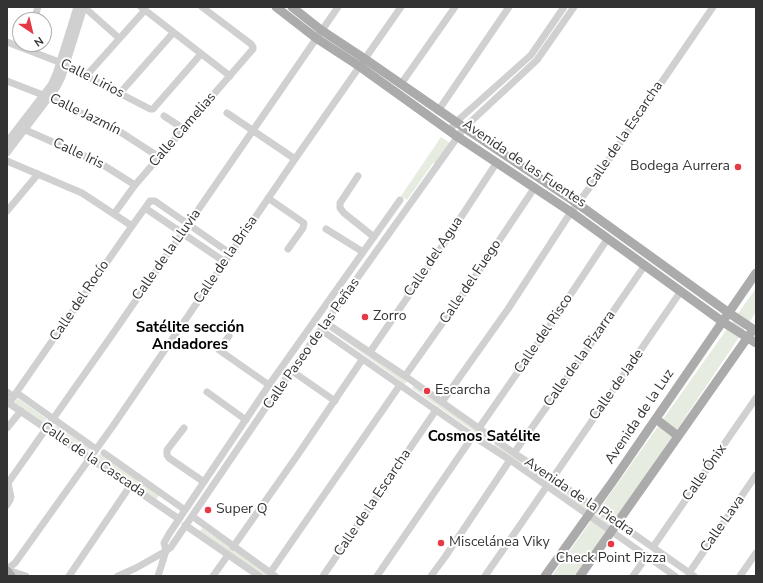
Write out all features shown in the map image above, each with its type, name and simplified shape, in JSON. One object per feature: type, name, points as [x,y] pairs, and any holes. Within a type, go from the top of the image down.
[{"type":"main road","name":"Avenida de las Fuentes","points":[[276,7],[319,34],[365,59],[438,111],[578,204],[729,313],[755,328]]},
{"type":"main road","name":"Avenida de las Fuentes","points":[[292,7],[319,34],[359,66],[458,137],[535,187],[608,238],[723,322],[756,343]]},
{"type":"main road","name":"Avenida de la Luz","points":[[545,576],[656,419],[756,273]]},
{"type":"main road","points":[[580,576],[755,328]]},
{"type":"main road","points":[[656,419],[678,436]]},
{"type":"main road","points":[[7,570],[11,576]]},
{"type":"street","points":[[7,153],[22,128],[46,97],[57,88],[62,77],[62,64],[77,7]]},
{"type":"street","points":[[62,64],[84,7],[119,38]]},
{"type":"street","name":"Calle Camelias","points":[[114,214],[135,185],[252,50],[253,47],[251,44],[202,7]]},
{"type":"street","name":"Calle de la Lluvia","points":[[7,505],[11,497],[8,483],[47,429],[338,7]]},
{"type":"street","name":"Calle de la Brisa","points":[[7,570],[15,563],[145,380],[268,198],[401,7]]},
{"type":"street","points":[[401,84],[455,7]]},
{"type":"street","points":[[438,111],[509,7]]},
{"type":"street","points":[[450,130],[456,122],[531,54],[564,7]]},
{"type":"street","name":"Calle Paseo de las Peñas","points":[[118,576],[136,568],[171,547],[292,371],[464,128],[537,60],[574,7]]},
{"type":"street","name":"Calle de la Escarcha","points":[[442,402],[508,309],[571,212],[713,7]]},
{"type":"street","points":[[86,76],[143,8],[230,76]]},
{"type":"street","points":[[120,93],[173,32]]},
{"type":"street","name":"Calle Lirios","points":[[38,52],[150,109],[153,109],[201,54]]},
{"type":"street","name":"Calle Jazmín","points":[[7,81],[46,97],[122,133],[159,157]]},
{"type":"street","points":[[227,113],[295,159]]},
{"type":"street","points":[[164,116],[184,129]]},
{"type":"street","points":[[7,142],[22,128]]},
{"type":"street","name":"Calle Iris","points":[[22,128],[100,163],[135,185]]},
{"type":"street","points":[[7,161],[82,193],[132,226]]},
{"type":"street","name":"Calle del Agua","points":[[370,352],[433,260],[496,162]]},
{"type":"street","points":[[7,211],[38,174]]},
{"type":"street","points":[[358,176],[340,203],[340,208],[344,213],[374,236]]},
{"type":"street","name":"Calle del Fuego","points":[[405,376],[470,284],[535,187]]},
{"type":"street","points":[[268,198],[304,223],[303,228],[288,249]]},
{"type":"street","name":"Calle del Rocío","points":[[8,403],[16,395],[132,226],[152,200],[188,224]]},
{"type":"street","name":"Calle Paseo de las Peñas","points":[[166,551],[164,543],[167,536],[269,385],[400,200]]},
{"type":"street","points":[[145,208],[225,262]]},
{"type":"street","points":[[188,224],[231,254]]},
{"type":"street","points":[[326,229],[363,252]]},
{"type":"street","name":"Calle del Risco","points":[[479,428],[543,336],[608,238]]},
{"type":"street","name":"Calle de la Pizarra","points":[[514,453],[645,265]]},
{"type":"street","name":"Calle de Jade","points":[[552,479],[682,291]]},
{"type":"street","points":[[693,300],[703,304],[709,298]]},
{"type":"street","name":"Avenida de la Piedra","points":[[326,323],[692,574]]},
{"type":"street","name":"Avenida de la Piedra","points":[[321,330],[362,360],[510,460],[675,576]]},
{"type":"street","points":[[229,336],[219,350],[269,385]]},
{"type":"street","points":[[233,547],[362,360]]},
{"type":"street","points":[[292,371],[335,400]]},
{"type":"street","points":[[192,516],[272,574],[404,388],[412,381]]},
{"type":"street","points":[[7,392],[16,395],[54,418],[96,449]]},
{"type":"street","points":[[207,392],[246,420]]},
{"type":"street","name":"Calle Ónix","points":[[653,547],[756,398]]},
{"type":"street","name":"Calle de la Cascada","points":[[8,403],[179,519]]},
{"type":"street","name":"Calle de la Escarcha","points":[[323,576],[436,410]]},
{"type":"street","points":[[7,428],[21,411]]},
{"type":"street","points":[[184,428],[167,450],[167,455],[173,461],[204,482]]},
{"type":"street","points":[[377,576],[473,436]]},
{"type":"street","points":[[492,448],[497,441]]},
{"type":"street","name":"Calle de la Cascada","points":[[104,453],[185,510]]},
{"type":"street","points":[[431,576],[510,460]]},
{"type":"street","name":"Calle Lava","points":[[692,574],[756,476]]},
{"type":"street","points":[[69,576],[130,486]]},
{"type":"street","points":[[485,576],[547,486]]},
{"type":"street","points":[[185,525],[259,576]]},
{"type":"street","points":[[158,576],[166,551]]},
{"type":"street","points":[[740,576],[756,553]]},
{"type":"street","points":[[213,576],[228,555]]},
{"type":"street","points":[[633,576],[647,556]]},
{"type":"street","points":[[7,570],[26,576]]},
{"type":"shaded area","points":[[441,137],[450,143],[436,164],[433,163],[407,200],[401,196]]},
{"type":"shaded area","points":[[756,288],[756,312],[643,480],[576,576],[552,576]]},
{"type":"shaded area","points":[[332,329],[408,379],[405,384],[331,331]]},
{"type":"shaded area","points":[[414,385],[492,439],[490,443],[412,388]]},
{"type":"shaded area","points":[[19,399],[47,419],[44,423],[15,404],[14,402]]},
{"type":"shaded area","points":[[56,425],[90,449],[88,452],[53,429]]},
{"type":"shaded area","points":[[497,441],[590,506],[586,512],[493,447]]},
{"type":"shaded area","points":[[99,454],[160,494],[156,500],[95,460]]},
{"type":"shaded area","points":[[202,528],[271,576],[264,576],[200,531]]},
{"type":"place","name":"Bodega Aurrera","points":[[738,167]]},
{"type":"place","name":"Zorro","points":[[365,317]]},
{"type":"place","name":"Escarcha","points":[[427,391]]},
{"type":"place","name":"Super Q","points":[[208,510]]},
{"type":"place","name":"Miscelánea Viky","points":[[441,543]]},
{"type":"place","name":"Check Point Pizza","points":[[611,544]]},
{"type":"district","name":"Satélite sección Andadores","points":[[190,336]]},
{"type":"district","name":"Cosmos Satélite","points":[[484,437]]}]
